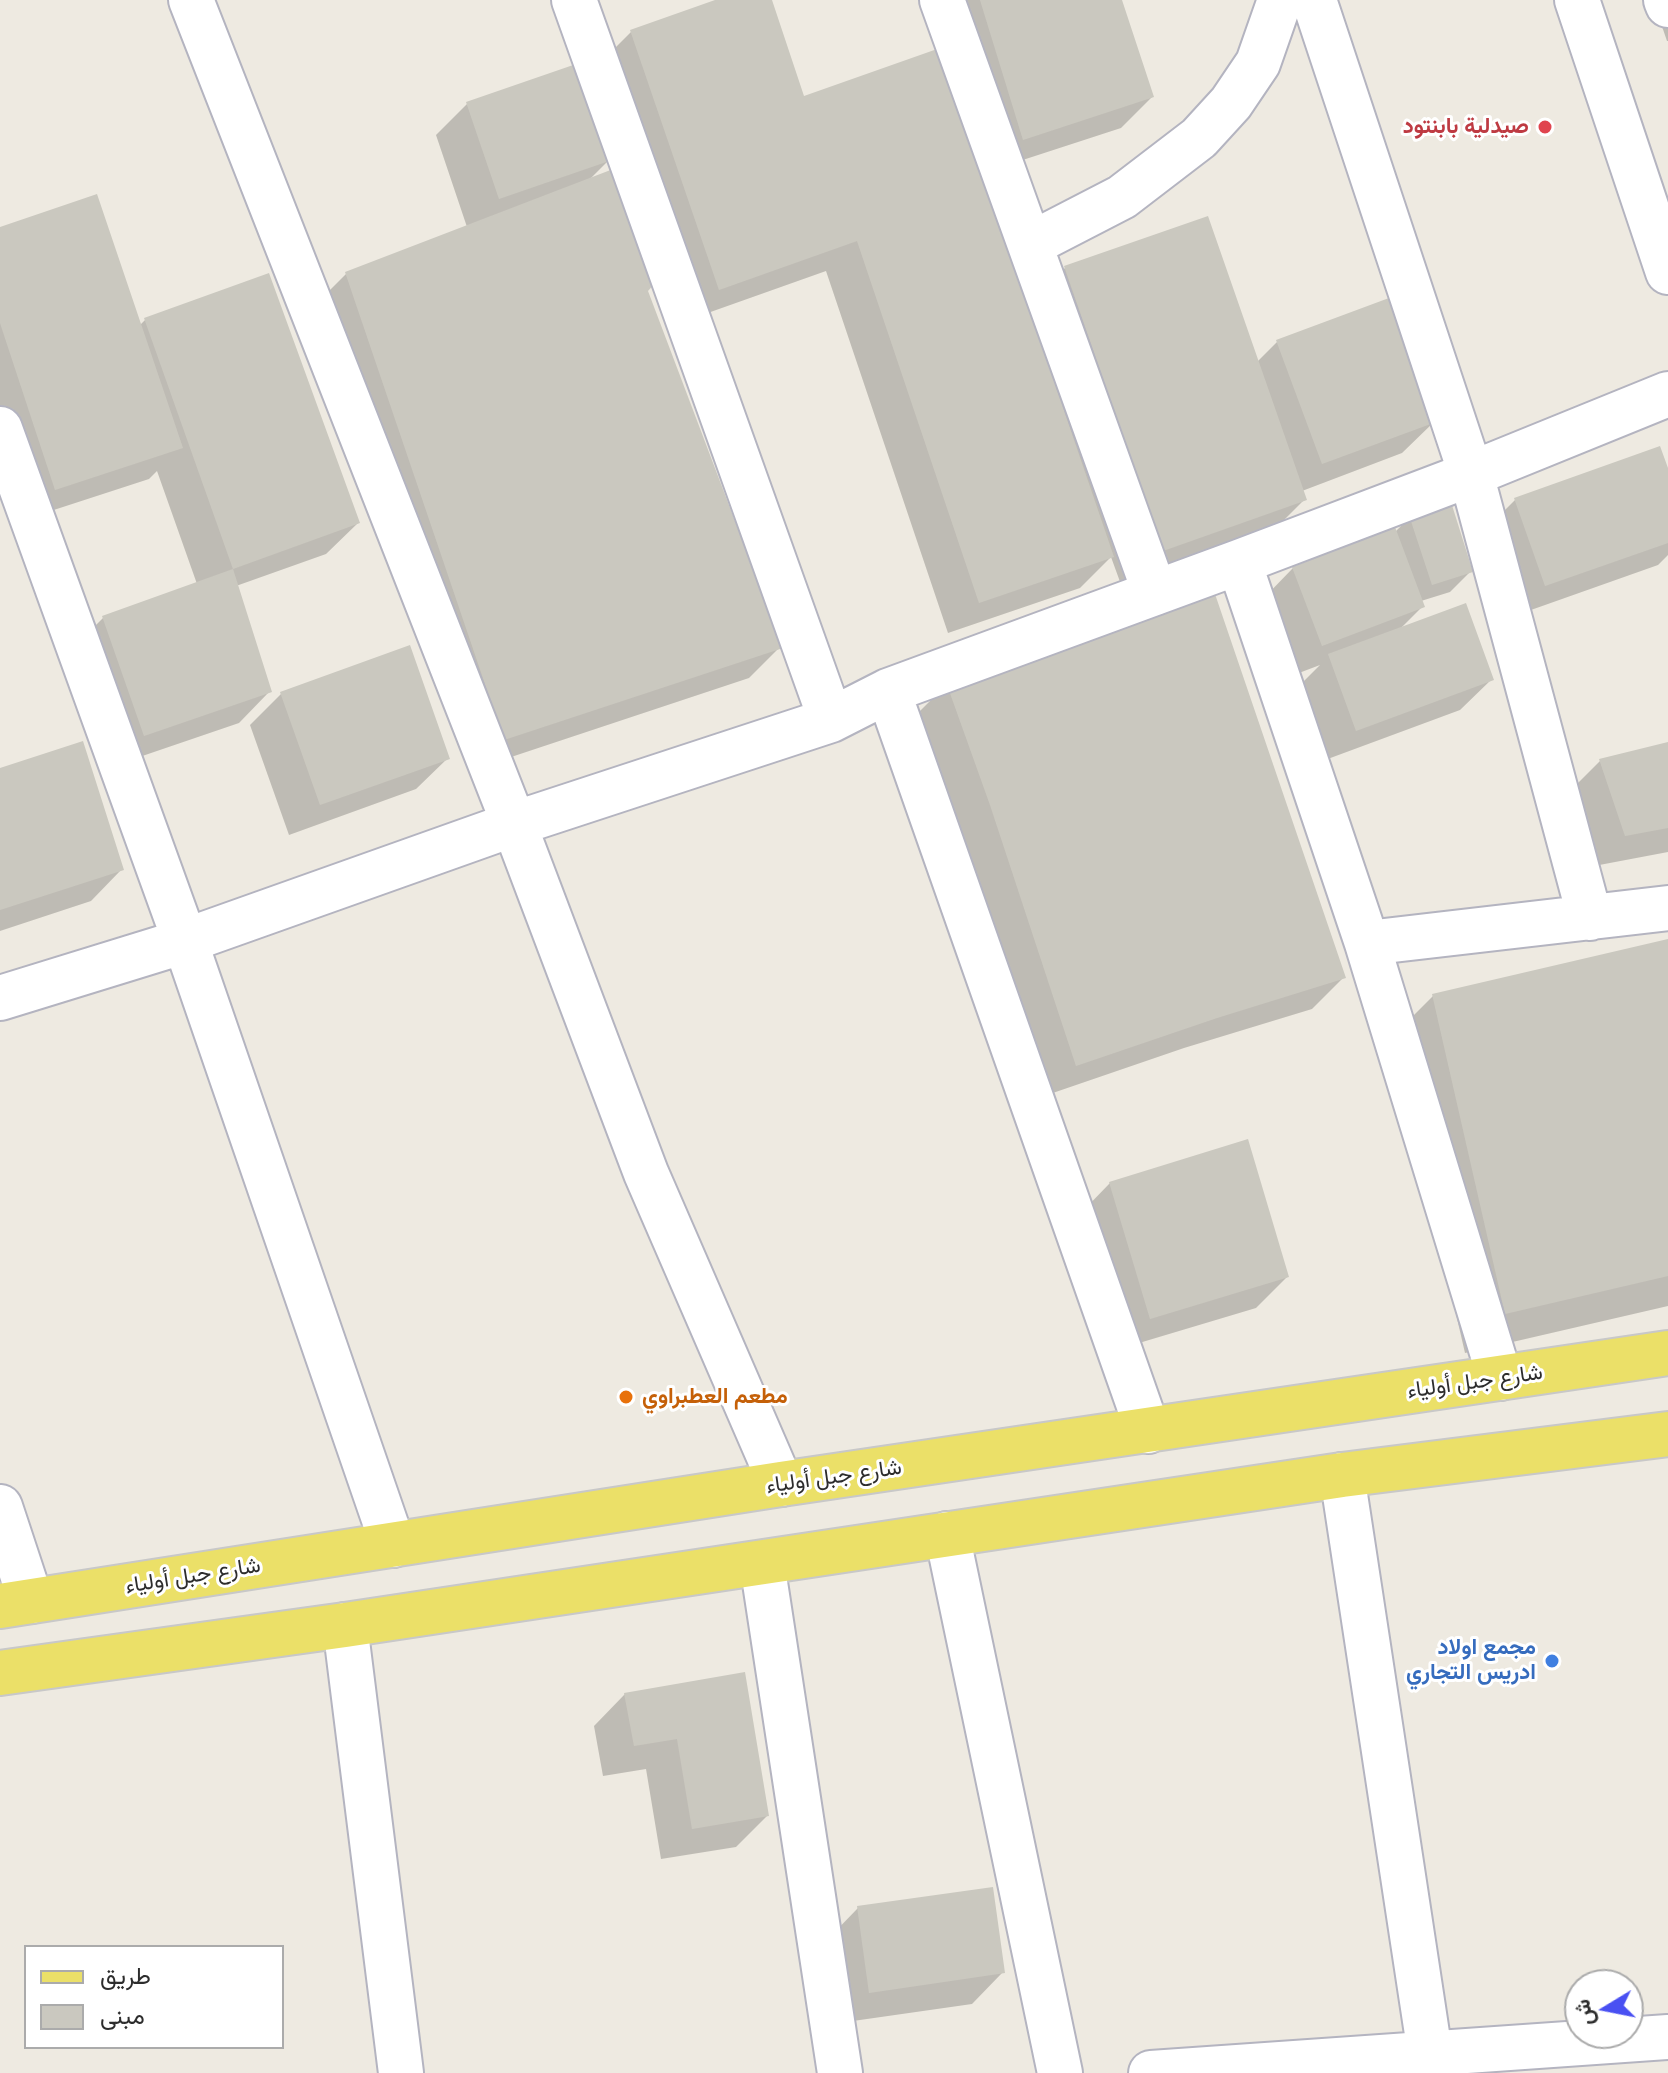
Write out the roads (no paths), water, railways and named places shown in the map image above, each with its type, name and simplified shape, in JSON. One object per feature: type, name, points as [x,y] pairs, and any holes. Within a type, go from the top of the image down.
[{"type":"main road","name":"شارع جبل أولياء","points":[[16,1604],[781,1484],[1668,1353]]},
{"type":"main road","points":[[0,1673],[345,1625],[1342,1475],[1668,1434]]},
{"type":"street","points":[[191,0],[514,824],[646,1173],[781,1484]]},
{"type":"street","points":[[574,0],[831,720]]},
{"type":"street","points":[[942,0],[1155,593]]},
{"type":"street","points":[[1031,244],[1122,197],[1199,138],[1231,103],[1258,63],[1280,0]]},
{"type":"street","points":[[1314,0],[1471,474],[1590,918]]},
{"type":"street","points":[[1577,0],[1668,272]]},
{"type":"street","points":[[0,998],[185,941],[514,824],[831,720],[888,691],[1471,474],[1668,394]]},
{"type":"street","points":[[0,429],[185,941],[393,1545]]},
{"type":"street","points":[[1239,562],[1367,943],[1500,1378]]},
{"type":"street","points":[[888,691],[1148,1431]]},
{"type":"street","points":[[1367,943],[1668,908]]},
{"type":"street","points":[[1342,1475],[1431,2064]]},
{"type":"street","points":[[0,1507],[16,1604]]},
{"type":"street","points":[[947,1534],[1060,2073]]},
{"type":"street","points":[[762,1563],[840,2073]]},
{"type":"street","points":[[345,1625],[401,2073]]},
{"type":"street","points":[[1151,2073],[1431,2064],[1668,2037]]},
{"type":"place","name":"صيدلية بابنتود","points":[[1545,127]]},
{"type":"place","name":"مطعم العطبراوي","points":[[626,1397]]},
{"type":"place","name":"مجمع اولاد ادريس التجاري","points":[[1552,1661]]}]
